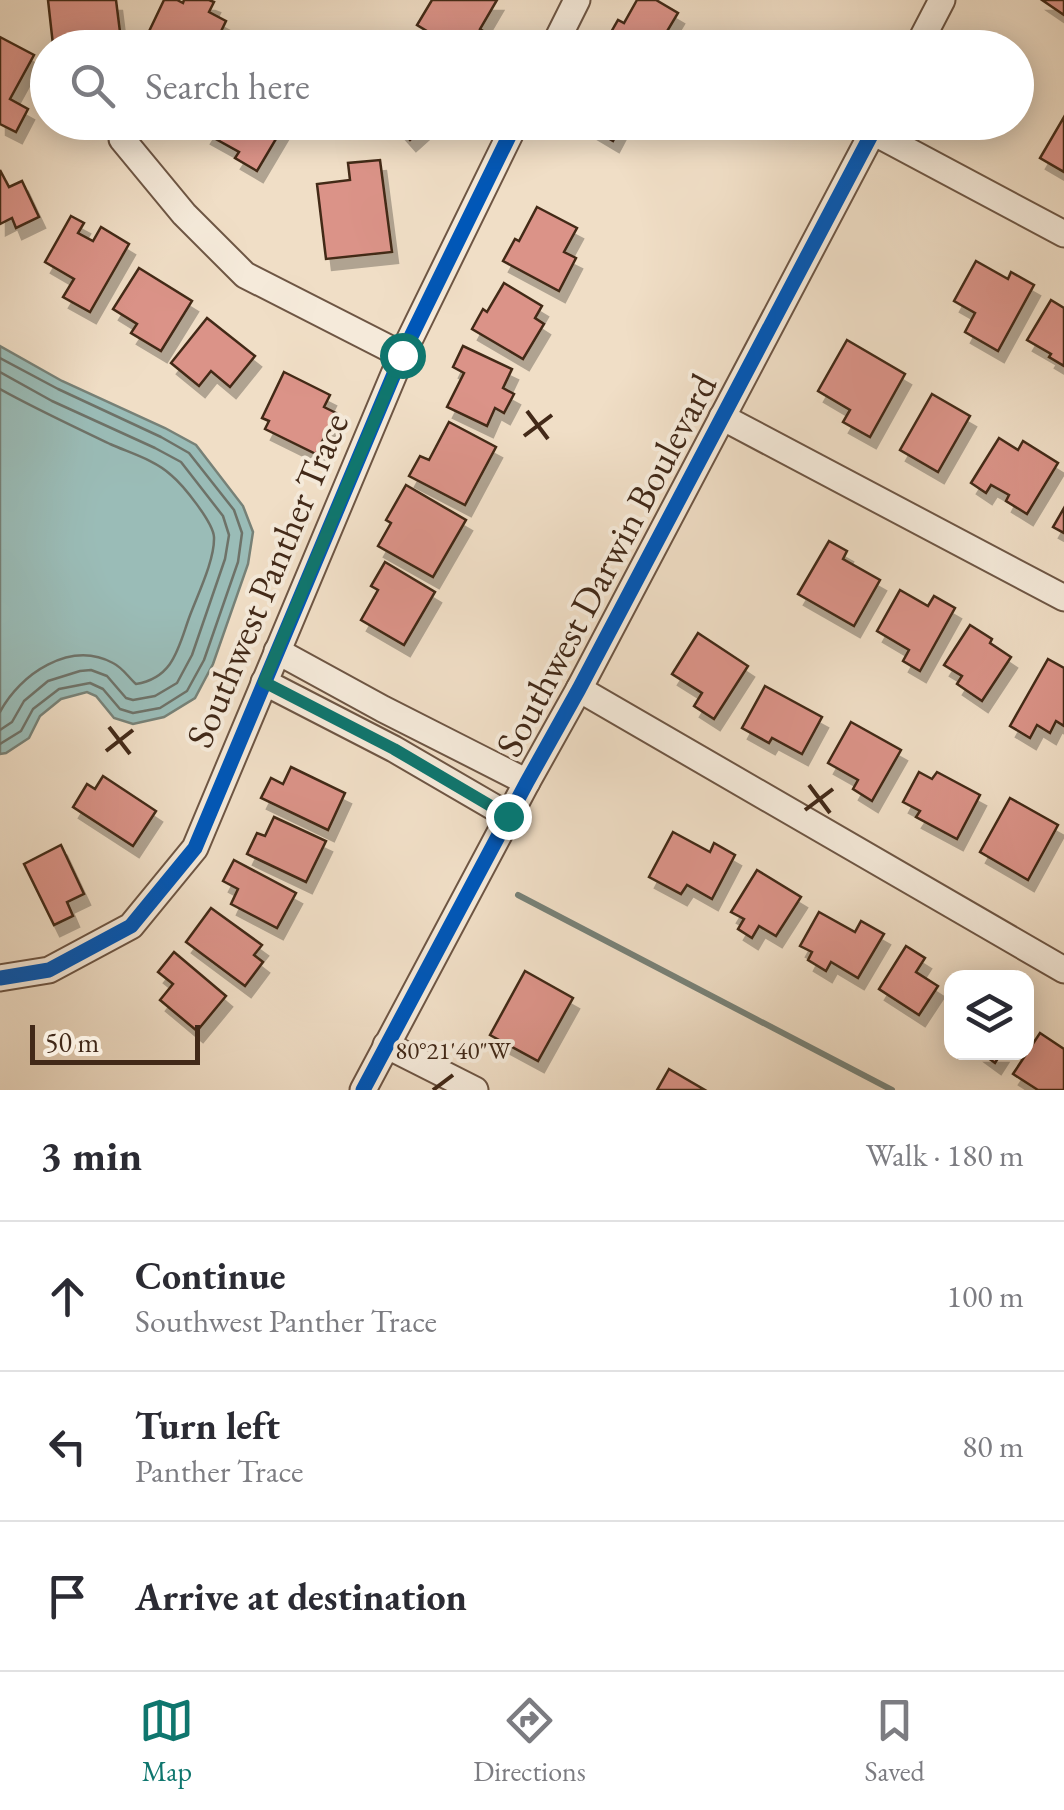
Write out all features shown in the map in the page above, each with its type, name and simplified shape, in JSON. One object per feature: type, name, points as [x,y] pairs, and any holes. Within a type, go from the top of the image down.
[{"type":"street","points":[[562,30],[576,0]]},
{"type":"street","points":[[926,30],[942,0]]},
{"type":"street","points":[[123,140],[184,214],[245,274],[402,355]]},
{"type":"street","name":"Southwest Panther Trace","points":[[0,978],[49,970],[131,926],[196,848],[402,355],[507,140]]},
{"type":"street","name":"Southwest Darwin Boulevard","points":[[362,1090],[868,140]]},
{"type":"street","points":[[898,140],[1064,234]]},
{"type":"street","points":[[722,418],[1064,598]]},
{"type":"street","points":[[277,651],[527,782]]},
{"type":"street","points":[[264,682],[508,816]]},
{"type":"street","points":[[579,689],[1064,970]]},
{"type":"street","points":[[368,736],[383,708]]},
{"type":"street","points":[[386,1045],[475,1090]]},
{"type":"water","points":[[0,346],[62,381],[196,445],[243,506],[253,532],[248,564],[213,664],[195,698],[164,717],[133,724],[114,718],[96,696],[87,692],[61,699],[40,716],[29,738],[0,754]]},
{"type":"building","points":[[48,0],[116,0],[120,30],[51,30]]},
{"type":"building","points":[[164,0],[209,0],[214,2],[209,12],[226,21],[222,30],[150,30]]},
{"type":"building","points":[[432,0],[497,0],[482,30],[425,30],[417,25]]},
{"type":"building","points":[[637,0],[656,0],[678,13],[668,30],[612,30],[618,20],[624,23]]},
{"type":"building","points":[[1042,0],[1064,0],[1064,15]]},
{"type":"building","points":[[0,37],[30,53],[30,62],[10,99],[28,109],[16,132],[0,124]]},
{"type":"building","points":[[1064,117],[1064,172],[1040,158]]},
{"type":"building","points":[[218,140],[275,140],[257,171],[235,158],[239,152]]},
{"type":"building","points":[[380,160],[392,252],[326,259],[317,184],[350,180],[348,163]]},
{"type":"building","points":[[0,170],[9,187],[22,181],[39,217],[16,228],[12,218],[0,224]]},
{"type":"building","points":[[537,207],[577,228],[564,252],[576,258],[559,291],[503,261]]},
{"type":"building","points":[[71,216],[84,223],[78,233],[93,241],[101,227],[129,244],[90,312],[63,297],[74,279],[45,262]]},
{"type":"building","points":[[976,261],[1008,279],[1011,272],[1034,285],[998,351],[965,332],[975,313],[954,301]]},
{"type":"building","points":[[139,268],[192,301],[161,351],[131,333],[137,324],[113,309]]},
{"type":"building","points":[[504,283],[542,306],[535,318],[544,324],[523,359],[472,329]]},
{"type":"building","points":[[1051,300],[1064,308],[1064,366],[1027,340]]},
{"type":"building","points":[[207,318],[255,356],[230,387],[211,371],[199,386],[171,363]]},
{"type":"building","points":[[847,340],[905,374],[870,437],[843,422],[850,410],[818,391]]},
{"type":"building","points":[[463,346],[512,369],[503,388],[514,394],[504,413],[495,408],[487,426],[447,407],[464,373],[453,367]]},
{"type":"building","points":[[284,372],[330,395],[324,407],[336,413],[316,454],[265,429],[269,421],[262,418]]},
{"type":"building","points":[[932,394],[970,416],[938,472],[900,450]]},
{"type":"building","points":[[449,422],[496,447],[465,505],[409,476],[420,456],[429,460]]},
{"type":"building","points":[[999,438],[1018,450],[1023,441],[1058,463],[1027,514],[1006,501],[1009,495],[991,485],[986,493],[971,483]]},
{"type":"building","points":[[406,485],[466,520],[433,577],[378,546],[391,523],[386,520]]},
{"type":"building","points":[[1064,508],[1064,533],[1053,527]]},
{"type":"building","points":[[829,541],[847,551],[843,559],[880,580],[854,626],[798,594]]},
{"type":"building","points":[[385,562],[435,592],[404,645],[361,620],[378,590],[371,586]]},
{"type":"building","points":[[900,590],[928,606],[934,596],[955,608],[920,671],[903,661],[909,650],[877,631]]},
{"type":"building","points":[[970,625],[1011,657],[982,701],[957,684],[962,676],[944,665]]},
{"type":"building","points":[[698,633],[748,666],[714,719],[694,706],[702,693],[672,674]]},
{"type":"building","points":[[1048,659],[1064,668],[1064,726],[1056,721],[1050,733],[1037,725],[1030,738],[1010,726]]},
{"type":"building","points":[[765,686],[822,717],[802,754],[772,738],[769,743],[742,728]]},
{"type":"building","points":[[851,722],[901,750],[872,801],[853,789],[858,780],[828,763]]},
{"type":"building","points":[[291,767],[345,793],[328,830],[261,798],[271,778],[283,784]]},
{"type":"building","points":[[919,772],[932,779],[937,772],[980,795],[957,839],[916,817],[920,811],[903,802]]},
{"type":"building","points":[[103,776],[156,811],[133,846],[73,807],[87,784],[95,789]]},
{"type":"building","points":[[1010,798],[1058,825],[1028,880],[980,852]]},
{"type":"building","points":[[274,817],[326,841],[306,882],[247,854],[257,833],[265,836]]},
{"type":"building","points":[[673,832],[710,852],[714,843],[735,855],[712,899],[687,885],[681,894],[649,877]]},
{"type":"building","points":[[61,845],[84,894],[67,902],[73,916],[54,925],[24,864]]},
{"type":"building","points":[[234,860],[296,893],[277,928],[231,904],[238,889],[223,881]]},
{"type":"building","points":[[757,870],[801,897],[776,936],[759,926],[752,938],[738,929],[744,919],[731,912]]},
{"type":"building","points":[[211,908],[262,945],[254,955],[263,962],[245,986],[186,942]]},
{"type":"building","points":[[819,912],[855,932],[861,921],[884,934],[858,978],[831,962],[826,971],[808,960],[812,952],[800,946]]},
{"type":"building","points":[[906,946],[925,958],[916,972],[938,986],[919,1015],[879,989]]},
{"type":"building","points":[[174,952],[226,996],[197,1031],[160,1000],[173,984],[158,972]]},
{"type":"building","points":[[525,971],[573,998],[538,1061],[490,1035]]},
{"type":"building","points":[[1040,1033],[1064,1049],[1064,1090],[1038,1090],[1013,1074],[1022,1060],[1034,1060],[1034,1042]]},
{"type":"building","points":[[669,1069],[705,1090],[657,1090]]},
{"type":"waterway","points":[[518,895],[892,1090]]},
{"type":"cycle path","points":[[0,978],[49,970],[131,926],[195,848],[402,355],[507,140]]},
{"type":"cycle path","points":[[363,1090],[869,140]]},
{"type":"route","points":[[402,355],[264,682],[394,749],[508,816]]}]
